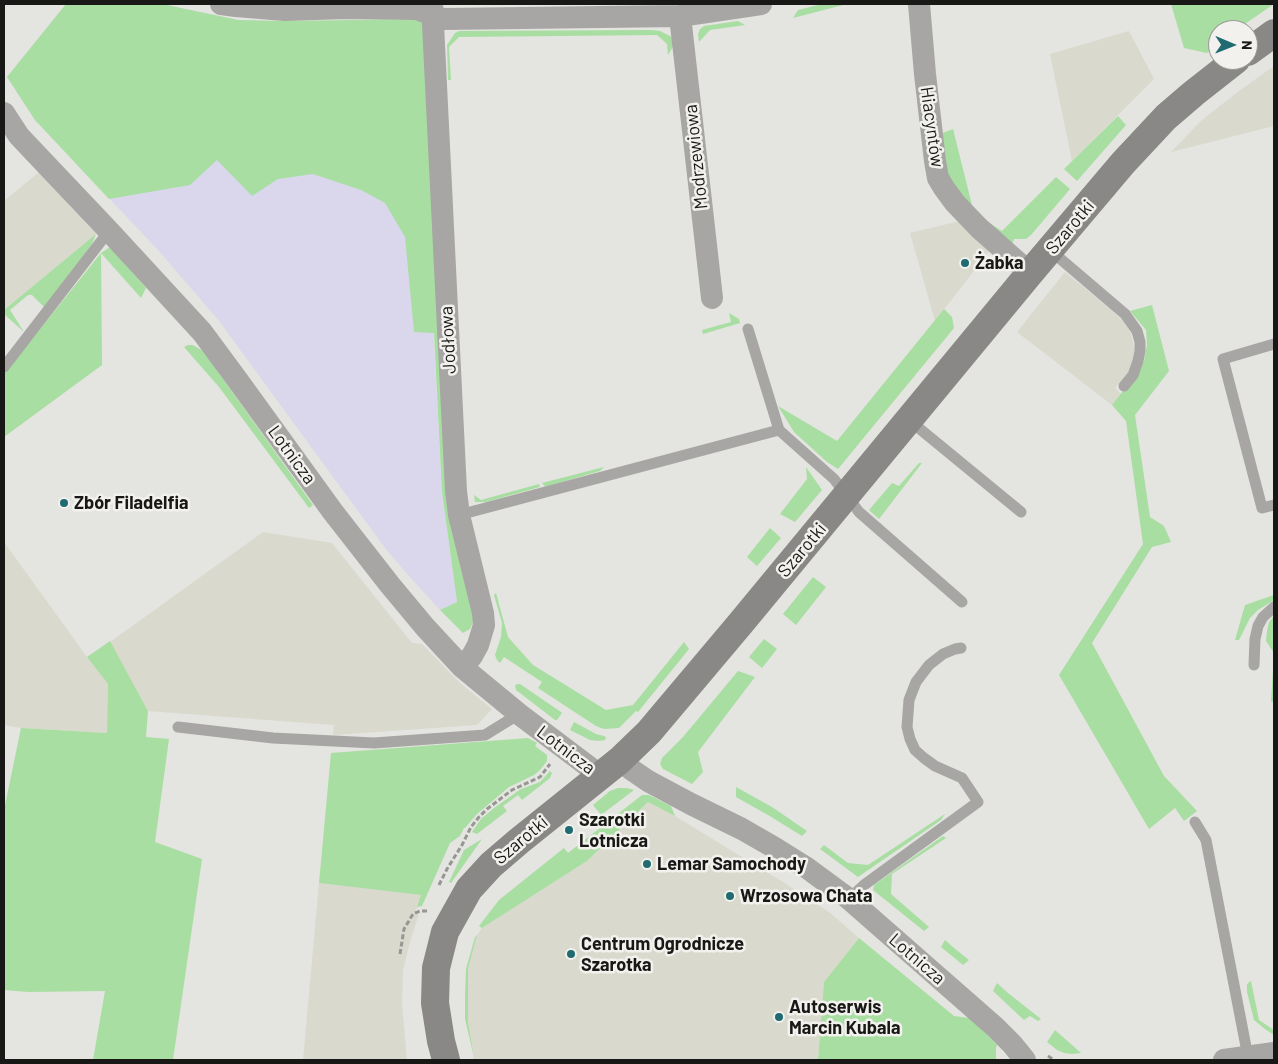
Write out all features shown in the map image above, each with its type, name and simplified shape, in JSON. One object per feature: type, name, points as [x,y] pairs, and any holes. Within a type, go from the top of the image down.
[{"type":"street","points":[[221,4],[285,10],[346,8],[432,9],[443,19],[680,16],[761,4]]},
{"type":"street","name":"Hiacyntów","points":[[919,4],[924,74],[938,178],[955,203],[1030,273]]},
{"type":"street","name":"Jodłowa","points":[[432,9],[456,491],[459,515],[483,613],[484,625],[478,645],[472,656],[462,667]]},
{"type":"street","name":"Modrzewiowa","points":[[680,16],[712,298]]},
{"type":"street","points":[[1258,45],[1274,34]]},
{"type":"street","name":"Szarotki","points":[[446,1060],[440,1041],[435,1003],[436,968],[445,932],[469,889],[491,865],[519,840],[611,768],[649,732],[1030,273],[1123,164],[1166,117],[1223,70]]},
{"type":"street","name":"Lotnicza","points":[[4,113],[19,136],[202,332],[333,512],[390,586],[462,667],[519,714],[563,746],[611,768],[648,781],[742,829],[807,868],[848,899],[995,1027],[1012,1044],[1024,1060]]},
{"type":"street","points":[[1224,1060],[1274,1053]]},
{"type":"lane","points":[[4,367],[109,231]]},
{"type":"lane","points":[[1050,250],[1125,314],[1136,331],[1140,342],[1138,361],[1133,375],[1124,386]]},
{"type":"lane","points":[[748,329],[779,430],[834,479],[859,512],[962,602]]},
{"type":"lane","points":[[1274,344],[1223,359],[1262,508],[1274,505]]},
{"type":"lane","points":[[909,420],[1021,512]]},
{"type":"lane","points":[[459,515],[779,430]]},
{"type":"lane","points":[[1254,664],[1258,626],[1263,617],[1274,607]]},
{"type":"lane","points":[[848,899],[864,885],[978,802],[962,778],[935,766],[915,750],[907,727],[909,700],[916,682],[929,665],[943,654],[961,648]]},
{"type":"lane","points":[[178,727],[273,738],[374,743],[486,735],[519,714]]},
{"type":"lane","points":[[1195,822],[1206,840],[1248,1057]]},
{"type":"path","points":[[462,845],[471,827],[487,809],[512,790],[540,777],[563,746]]},
{"type":"path","points":[[400,954],[404,929],[413,914],[420,911],[428,911]]},
{"type":"shaded area","points":[[66,4],[162,4],[238,20],[284,21],[421,99],[442,492],[457,602],[440,610],[407,574],[385,548],[219,321],[158,250],[35,120],[7,77]]},
{"type":"shaded area","points":[[1129,31],[1154,79],[1072,161],[1050,54]]},
{"type":"shaded area","points":[[1274,66],[1274,126],[1171,152],[1202,120]]},
{"type":"shaded area","points":[[39,172],[96,234],[4,310],[4,201]]},
{"type":"shaded area","points":[[964,220],[991,249],[935,321],[910,233]]},
{"type":"shaded area","points":[[1065,272],[1113,311],[1125,323],[1131,334],[1135,352],[1133,361],[1128,372],[1115,388],[1121,394],[1112,405],[1017,332]]},
{"type":"shaded area","points":[[263,532],[332,543],[412,643],[422,644],[461,684],[492,709],[477,725],[333,735],[334,725],[148,711],[110,642]]},
{"type":"shaded area","points":[[4,542],[108,684],[107,733],[21,728],[4,725]]},
{"type":"shaded area","points":[[648,802],[675,816],[783,882],[829,912],[859,938],[824,982],[818,1060],[474,1060],[468,1022],[468,969],[477,935],[482,928],[587,861]]},
{"type":"shaded area","points":[[319,883],[422,895],[415,913],[419,914],[403,970],[402,1004],[407,1060],[303,1060]]},
{"type":"green space","points":[[66,4],[162,4],[238,20],[416,19],[421,21],[423,25],[474,620],[470,629],[463,633],[440,610],[457,602],[442,492],[434,333],[414,332],[405,237],[385,203],[361,190],[313,174],[278,179],[252,196],[217,160],[190,185],[109,199],[35,120],[7,77]]},
{"type":"green space","points":[[822,4],[847,4],[793,18],[798,10]]},
{"type":"green space","points":[[1171,4],[1274,4],[1251,20],[1208,20],[1208,52],[1184,48]]},
{"type":"green space","points":[[738,21],[745,25],[710,30],[699,42],[698,34],[704,26]]},
{"type":"green space","points":[[459,31],[660,31],[672,37],[674,45],[668,55],[667,44],[657,35],[459,37],[449,47],[451,80],[448,80],[447,45],[455,33]]},
{"type":"green space","points":[[933,72],[940,134],[953,129],[974,213],[1002,231],[1056,177],[1070,189],[1026,239],[1014,239],[1012,245],[1006,242],[966,206],[958,197],[942,162],[938,146],[930,74]]},
{"type":"green space","points":[[1118,116],[1126,125],[1077,181],[1064,169]]},
{"type":"green space","points":[[96,234],[92,244],[45,308],[32,295],[28,295],[10,310],[24,332],[4,314],[4,310]]},
{"type":"green space","points":[[110,247],[146,288],[141,298],[101,253]]},
{"type":"green space","points":[[101,253],[102,365],[4,437],[4,374]]},
{"type":"green space","points":[[1152,305],[1169,371],[1135,415],[1150,517],[1164,526],[1171,542],[1152,547],[1092,643],[1164,776],[1197,811],[1184,821],[1175,808],[1149,829],[1059,675],[1143,544],[1126,421],[1112,405],[1144,361],[1147,345],[1146,330],[1130,311]]},
{"type":"green space","points":[[944,309],[952,317],[954,328],[838,469],[827,462],[794,432],[778,406],[837,441]]},
{"type":"green space","points":[[729,313],[739,319],[740,323],[703,334],[702,330],[731,322]]},
{"type":"green space","points":[[193,345],[203,351],[313,505],[309,508],[219,387],[184,347]]},
{"type":"green space","points":[[919,463],[922,463],[879,519],[869,510],[892,483],[899,486]]},
{"type":"green space","points":[[604,467],[600,471],[545,487],[542,483]]},
{"type":"green space","points":[[806,467],[822,490],[795,522],[780,514],[807,479]]},
{"type":"green space","points":[[539,484],[540,487],[486,502],[475,502],[474,495],[481,500]]},
{"type":"green space","points":[[770,528],[781,538],[757,566],[747,557]]},
{"type":"green space","points":[[813,577],[826,587],[796,625],[783,614]]},
{"type":"green space","points":[[496,593],[508,637],[533,665],[606,710],[633,705],[684,642],[689,649],[638,712],[636,711],[619,728],[604,729],[596,726],[538,688],[542,682],[504,657],[500,663],[497,660],[495,655],[501,637],[502,623],[494,595]]},
{"type":"green space","points":[[1274,595],[1274,600],[1258,610],[1250,618],[1239,640],[1235,640],[1245,605]]},
{"type":"green space","points":[[1274,616],[1274,653],[1266,641],[1269,622]]},
{"type":"green space","points":[[764,639],[777,649],[762,668],[749,657]]},
{"type":"green space","points":[[110,641],[148,711],[146,737],[169,739],[155,842],[202,859],[173,1060],[93,1060],[105,991],[28,992],[4,990],[4,810],[21,728],[107,733],[108,684],[87,657]]},
{"type":"green space","points":[[1274,653],[1274,701],[1271,702]]},
{"type":"green space","points":[[738,671],[755,677],[698,752],[703,772],[692,784],[663,769],[660,764],[662,758],[683,737]]},
{"type":"green space","points":[[520,684],[561,712],[557,720],[516,690],[515,686]]},
{"type":"green space","points":[[574,722],[596,734],[606,737],[605,740],[590,740],[570,730]]},
{"type":"green space","points":[[528,738],[537,743],[535,746],[547,755],[547,761],[534,775],[509,787],[477,814],[464,828],[460,836],[450,843],[422,906],[417,907],[421,895],[319,883],[331,753]]},
{"type":"green space","points":[[550,771],[552,773],[550,778],[522,800],[518,795],[503,806],[507,811],[477,834],[472,832],[481,819],[494,808],[521,789],[540,782]]},
{"type":"green space","points":[[736,787],[772,807],[807,831],[802,836],[736,797]]},
{"type":"green space","points":[[618,788],[634,790],[601,815],[593,805],[610,791]]},
{"type":"green space","points":[[642,795],[649,795],[671,806],[675,816],[648,802],[587,861],[482,928],[479,926],[499,900],[564,848],[568,853]]},
{"type":"green space","points":[[945,814],[941,820],[858,877],[820,849],[824,845],[848,863],[868,865]]},
{"type":"green space","points":[[943,836],[946,838],[892,874],[891,894],[929,927],[924,931],[873,890],[874,885]]},
{"type":"green space","points":[[482,839],[451,883],[449,882],[464,850]]},
{"type":"green space","points":[[477,935],[468,969],[468,1022],[474,1057],[465,1019],[465,995],[466,969]]},
{"type":"green space","points":[[859,938],[954,1016],[969,1018],[978,1025],[997,1045],[996,1060],[818,1060],[824,982]]},
{"type":"green space","points":[[945,940],[969,960],[963,965],[941,947]]},
{"type":"green space","points":[[1251,981],[1259,1020],[1274,1030],[1274,1035],[1254,1020],[1247,992],[1247,984]]},
{"type":"green space","points":[[997,983],[1041,1019],[1038,1021],[1030,1016],[1024,1020],[993,991]]},
{"type":"green space","points":[[1055,1030],[1081,1053],[1064,1053],[1047,1042]]},
{"type":"place","name":"Żabka","points":[[965,263]]},
{"type":"place","name":"Zbór Filadelfia","points":[[64,503]]},
{"type":"place","name":"Szarotki Lotnicza","points":[[569,830]]},
{"type":"place","name":"Lemar Samochody","points":[[647,864]]},
{"type":"place","name":"Wrzosowa Chata","points":[[730,896]]},
{"type":"place","name":"Centrum Ogrodnicze Szarotka","points":[[571,954]]},
{"type":"place","name":"Autoserwis Marcin Kubala","points":[[779,1017]]}]
